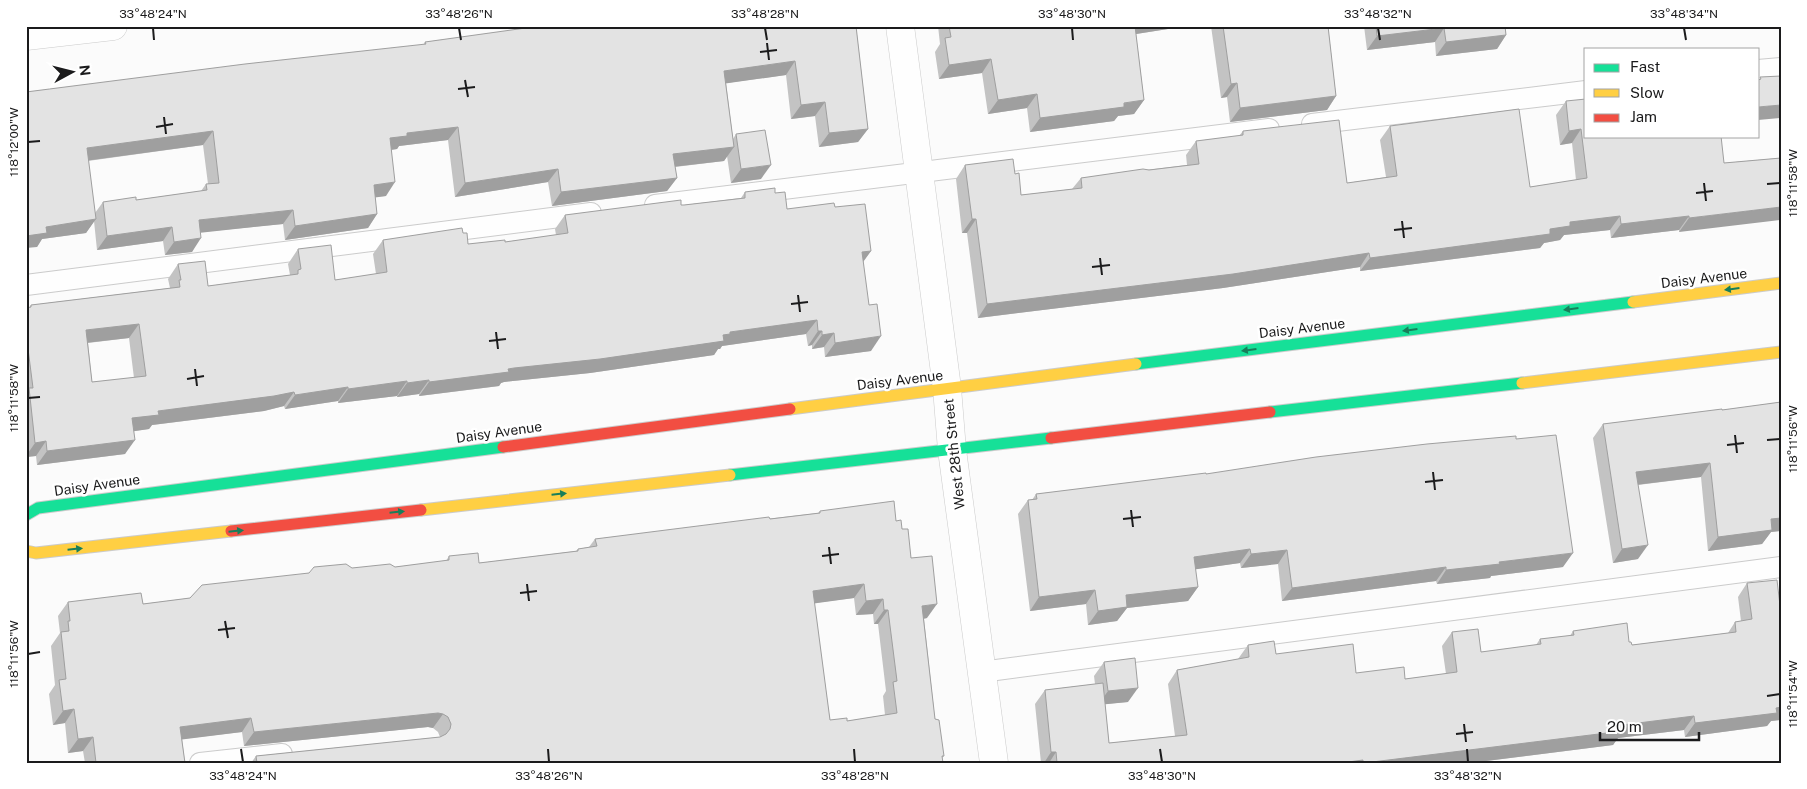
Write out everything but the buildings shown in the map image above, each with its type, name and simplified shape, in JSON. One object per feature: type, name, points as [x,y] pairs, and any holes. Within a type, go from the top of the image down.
[{"type":"street","points":[[26,36],[113,26]]},
{"type":"street","name":"West 28th Street","points":[[900,26],[947,388],[952,450],[994,763]]},
{"type":"street","name":"Daisy Avenue","points":[[26,515],[38,508],[947,388],[1781,283]]},
{"type":"street","points":[[26,551],[46,552],[952,450],[1781,352]]},
{"type":"lane","points":[[1760,70],[1781,68]]},
{"type":"lane","points":[[635,208],[920,171],[1584,91]]},
{"type":"lane","points":[[26,285],[606,211]]},
{"type":"lane","points":[[981,672],[1781,567]]},
{"type":"lane","points":[[200,763],[305,752]]},
{"type":"traffic: fast","points":[[1136,364],[1633,302]]},
{"type":"traffic: fast","points":[[1270,412],[1522,383]]},
{"type":"traffic: fast","points":[[730,475],[1051,438]]},
{"type":"traffic: fast","points":[[26,515],[38,508],[503,447]]},
{"type":"traffic: slow","points":[[1633,302],[1781,283]]},
{"type":"traffic: slow","points":[[1522,383],[1781,352]]},
{"type":"traffic: slow","points":[[790,409],[1136,364]]},
{"type":"traffic: slow","points":[[421,510],[730,475]]},
{"type":"traffic: slow","points":[[26,551],[36,553],[231,531]]},
{"type":"traffic: jam","points":[[503,447],[790,409]]},
{"type":"traffic: jam","points":[[1051,438],[1270,412]]},
{"type":"traffic: jam","points":[[231,531],[421,510]]}]
